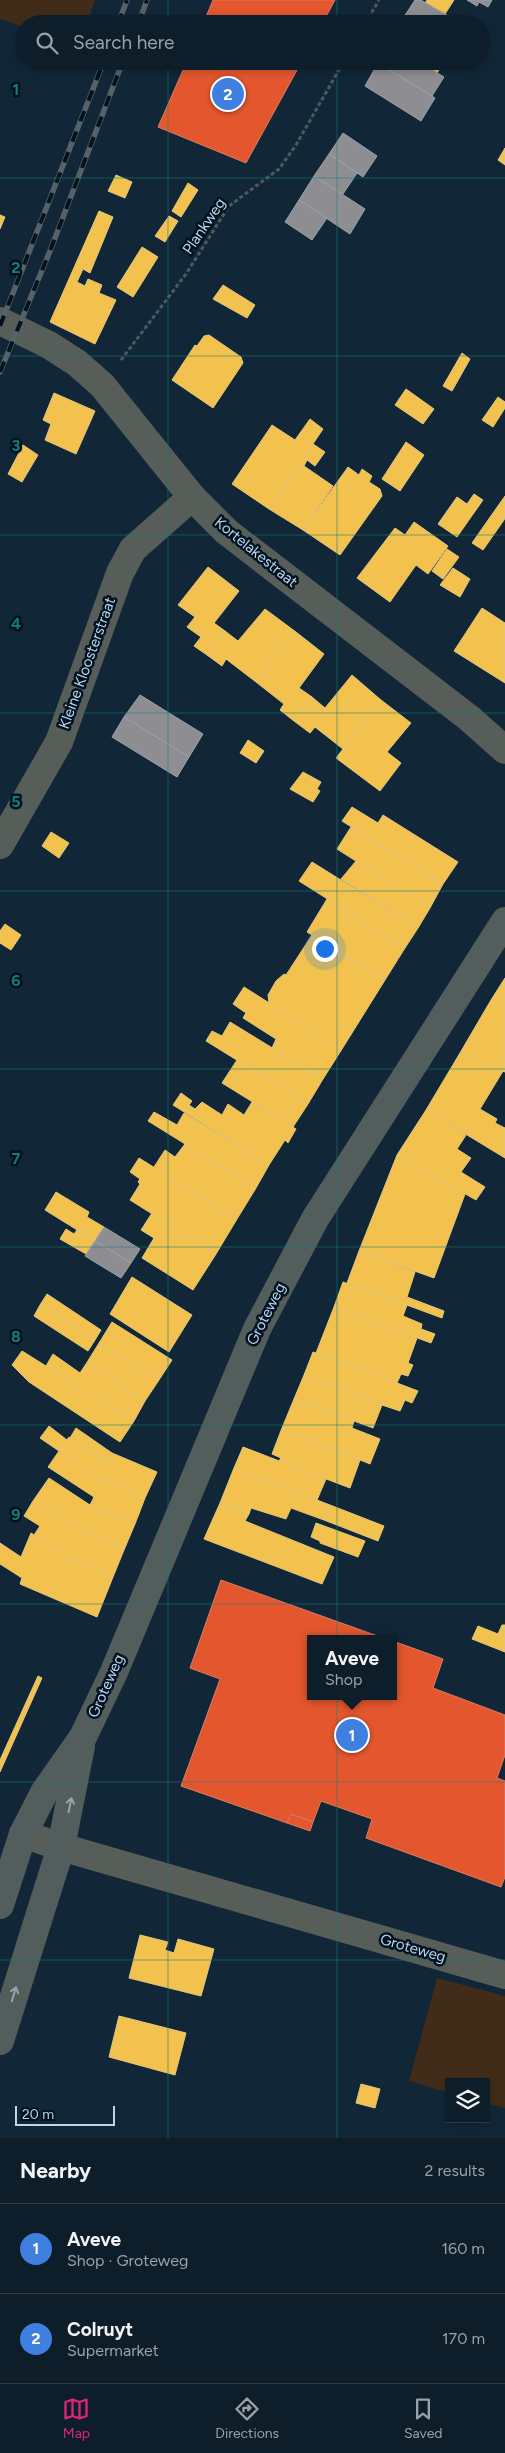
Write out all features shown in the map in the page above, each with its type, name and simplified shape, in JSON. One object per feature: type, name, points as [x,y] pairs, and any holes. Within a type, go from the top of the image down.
[{"type":"main road","name":"Groteweg","points":[[0,1905],[23,1834],[45,1791],[83,1737],[114,1672],[257,1330],[315,1219],[505,921]]},
{"type":"main road","name":"Groteweg","points":[[1,2034],[61,1847],[83,1737]]},
{"type":"street","name":"Kortelakestraat","points":[[0,321],[49,345],[77,364],[102,385],[192,497],[227,532],[469,718],[505,750]]},
{"type":"street","name":"Kleine Kloosterstraat","points":[[0,845],[59,742],[120,573],[133,549],[192,497]]},
{"type":"street","name":"Groteweg","points":[[23,1834],[61,1847],[505,1975]]},
{"type":"path","points":[[370,15],[379,0]]},
{"type":"path","name":"Plankweg","points":[[102,385],[186,274],[230,206],[279,169],[296,145],[339,70]]},
{"type":"shaded area","points":[[0,0],[95,0],[90,15],[15,15],[15,24],[0,19]]},
{"type":"shaded area","points":[[437,1978],[505,1996],[505,2108],[490,2104],[490,2078],[445,2078],[445,2092],[409,2081]]},
{"type":"building: Homes","points":[[427,0],[454,0],[445,14],[425,3]]},
{"type":"building: Homes","points":[[505,148],[505,165],[498,160]]},
{"type":"building: Homes","points":[[116,175],[132,182],[125,198],[108,191]]},
{"type":"building: Homes","points":[[188,183],[198,190],[181,217],[172,211]]},
{"type":"building: Homes","points":[[99,211],[113,217],[90,273],[83,269],[77,282],[85,286],[88,279],[102,285],[99,293],[116,300],[95,344],[50,322]]},
{"type":"building: Homes","points":[[0,215],[5,217],[0,229]]},
{"type":"building: Homes","points":[[169,216],[178,221],[165,242],[155,236]]},
{"type":"building: Homes","points":[[142,247],[158,257],[133,297],[117,287]]},
{"type":"building: Homes","points":[[223,285],[255,305],[247,318],[213,299]]},
{"type":"building: Homes","points":[[209,335],[241,357],[243,363],[213,408],[172,380],[195,345],[197,346],[204,336]]},
{"type":"building: Homes","points":[[462,353],[470,359],[452,391],[443,386]]},
{"type":"building: Homes","points":[[406,389],[434,409],[423,424],[395,405]]},
{"type":"building: Homes","points":[[54,393],[95,411],[76,454],[45,440],[51,424],[43,420]]},
{"type":"building: Homes","points":[[498,397],[505,402],[505,408],[493,427],[482,420]]},
{"type":"building: Homes","points":[[310,419],[323,429],[269,509],[232,484],[272,425],[295,440]]},
{"type":"building: Homes","points":[[406,442],[424,455],[400,491],[382,479]]},
{"type":"building: Homes","points":[[313,444],[325,452],[315,466],[307,460],[304,466],[333,486],[303,530],[269,509]]},
{"type":"building: Homes","points":[[23,445],[38,455],[22,482],[8,474]]},
{"type":"building: Homes","points":[[348,467],[359,475],[362,469],[372,476],[369,482],[380,489],[382,496],[340,555],[303,530]]},
{"type":"building: Homes","points":[[474,494],[483,500],[457,537],[438,524],[457,497],[467,504]]},
{"type":"building: Homes","points":[[505,496],[505,518],[504,520],[493,513]]},
{"type":"building: Homes","points":[[493,513],[504,520],[483,550],[472,543]]},
{"type":"building: Homes","points":[[414,522],[448,546],[428,574],[416,565],[390,602],[357,578],[395,528],[405,535]]},
{"type":"building: Homes","points":[[447,549],[459,557],[443,579],[432,571]]},
{"type":"building: Homes","points":[[208,567],[239,591],[214,623],[225,631],[207,655],[194,646],[201,637],[187,627],[195,617],[178,605]]},
{"type":"building: Homes","points":[[453,568],[470,579],[460,597],[440,585]]},
{"type":"building: Homes","points":[[482,608],[505,623],[505,683],[454,651]]},
{"type":"building: Homes","points":[[265,609],[296,632],[256,682],[226,659],[222,666],[207,655],[225,631],[238,641]]},
{"type":"building: Homes","points":[[296,632],[324,654],[299,688],[312,697],[294,721],[280,710],[284,704],[256,682]]},
{"type":"building: Homes","points":[[352,675],[381,700],[343,749],[315,727],[310,733],[294,721],[312,697],[325,708]]},
{"type":"building: Homes","points":[[381,700],[411,723],[387,752],[401,763],[380,791],[336,758]]},
{"type":"building: Homes","points":[[248,740],[264,751],[256,763],[240,753]]},
{"type":"building: Homes","points":[[303,772],[321,782],[317,789],[320,791],[313,802],[290,789]]},
{"type":"building: Homes","points":[[352,807],[378,823],[383,815],[458,862],[443,884],[342,821]]},
{"type":"building: Homes","points":[[351,827],[443,884],[430,908],[337,849]]},
{"type":"building: Homes","points":[[51,832],[69,843],[59,858],[42,846]]},
{"type":"building: Homes","points":[[356,861],[430,908],[418,928],[341,879]]},
{"type":"building: Homes","points":[[312,862],[418,928],[405,948],[299,881]]},
{"type":"building: Homes","points":[[327,899],[405,948],[385,980],[307,932]]},
{"type":"building: Homes","points":[[5,924],[21,935],[11,950],[0,943],[0,931]]},
{"type":"building: Homes","points":[[312,935],[385,980],[342,1049],[269,1003],[268,995],[276,981],[284,974],[286,975]]},
{"type":"building: Homes","points":[[505,978],[505,1009],[491,1000]]},
{"type":"building: Homes","points":[[244,987],[342,1049],[323,1079],[272,1048],[276,1039],[243,1018],[246,1013],[233,1004]]},
{"type":"building: Homes","points":[[491,1000],[505,1009],[505,1072],[460,1053]]},
{"type":"building: Homes","points":[[230,1022],[323,1079],[308,1104],[206,1041],[212,1031],[222,1036]]},
{"type":"building: Homes","points":[[460,1053],[503,1071],[480,1109],[497,1119],[495,1123],[505,1128],[505,1158],[426,1110]]},
{"type":"building: Homes","points":[[237,1060],[308,1104],[293,1127],[222,1083]]},
{"type":"building: Homes","points":[[181,1093],[192,1101],[189,1105],[195,1109],[202,1102],[222,1115],[228,1104],[244,1115],[252,1102],[296,1129],[288,1143],[285,1140],[269,1165],[173,1105]]},
{"type":"building: Homes","points":[[426,1110],[466,1135],[457,1149],[471,1158],[461,1172],[485,1187],[476,1200],[397,1155]]},
{"type":"building: Homes","points":[[154,1112],[177,1125],[184,1113],[269,1165],[256,1188],[148,1121]]},
{"type":"building: Homes","points":[[185,1144],[256,1188],[237,1219],[154,1167],[165,1150],[175,1157]]},
{"type":"building: Homes","points":[[397,1155],[465,1194],[434,1278],[359,1251]]},
{"type":"building: Homes","points":[[139,1158],[237,1219],[216,1254],[130,1200],[140,1184],[138,1182],[140,1179],[130,1172]]},
{"type":"building: Homes","points":[[56,1192],[89,1212],[87,1217],[104,1227],[95,1241],[45,1210]]},
{"type":"building: Homes","points":[[152,1213],[216,1254],[193,1290],[142,1258],[154,1238],[141,1230]]},
{"type":"building: Homes","points":[[66,1229],[74,1234],[77,1230],[95,1241],[86,1254],[60,1239]]},
{"type":"building: Homes","points":[[359,1251],[415,1272],[407,1297],[444,1311],[442,1318],[347,1283]]},
{"type":"building: Homes","points":[[132,1277],[192,1315],[169,1352],[110,1314]]},
{"type":"building: Homes","points":[[343,1282],[407,1305],[403,1316],[422,1324],[421,1329],[435,1334],[431,1343],[334,1307]]},
{"type":"building: Homes","points":[[47,1294],[101,1330],[95,1340],[40,1305]]},
{"type":"building: Homes","points":[[40,1305],[95,1340],[88,1351],[34,1316]]},
{"type":"building: Homes","points":[[334,1307],[417,1338],[408,1363],[413,1365],[408,1376],[401,1374],[397,1383],[316,1353]]},
{"type":"building: Homes","points":[[112,1322],[172,1360],[159,1380],[99,1343]]},
{"type":"building: Homes","points":[[99,1343],[159,1380],[145,1401],[86,1364]]},
{"type":"building: Homes","points":[[22,1351],[134,1421],[120,1442],[29,1382],[12,1365]]},
{"type":"building: Homes","points":[[313,1352],[418,1391],[412,1403],[405,1400],[400,1411],[382,1405],[304,1375]]},
{"type":"building: Homes","points":[[53,1354],[80,1373],[86,1364],[145,1401],[134,1421],[46,1366]]},
{"type":"building: Homes","points":[[304,1375],[382,1405],[373,1428],[294,1399]]},
{"type":"building: Homes","points":[[294,1399],[354,1421],[352,1428],[380,1439],[370,1464],[282,1428]]},
{"type":"building: Homes","points":[[49,1426],[67,1440],[59,1451],[40,1438]]},
{"type":"building: Homes","points":[[76,1428],[112,1453],[108,1464],[70,1438]]},
{"type":"building: Homes","points":[[282,1428],[360,1460],[350,1488],[279,1461],[281,1458],[272,1454]]},
{"type":"building: Homes","points":[[69,1437],[108,1464],[112,1453],[157,1472],[145,1498],[91,1474],[59,1451]]},
{"type":"building: Homes","points":[[243,1447],[326,1479],[317,1500],[234,1468]]},
{"type":"building: Homes","points":[[59,1451],[91,1474],[145,1498],[135,1524],[90,1505],[94,1497],[48,1467]]},
{"type":"building: Homes","points":[[234,1468],[330,1505],[324,1520],[291,1508],[286,1519],[251,1508],[249,1514],[220,1503]]},
{"type":"building: Homes","points":[[49,1478],[90,1505],[135,1524],[124,1550],[33,1501]]},
{"type":"building: Homes","points":[[33,1501],[124,1550],[113,1577],[68,1557],[34,1535],[40,1526],[24,1516]]},
{"type":"building: Homes","points":[[220,1503],[249,1514],[245,1521],[334,1557],[322,1584],[204,1539]]},
{"type":"building: Homes","points":[[330,1505],[384,1526],[378,1541],[324,1520]]},
{"type":"building: Homes","points":[[316,1523],[365,1541],[358,1557],[320,1543],[320,1541],[311,1537]]},
{"type":"building: Homes","points":[[31,1533],[68,1557],[113,1577],[97,1617],[20,1584],[22,1578],[0,1564],[0,1543],[21,1557]]},
{"type":"building: Homes","points":[[502,1625],[505,1625],[505,1652],[472,1639],[478,1626],[498,1634]]},
{"type":"building: Homes","points":[[38,1676],[42,1678],[0,1772],[0,1760]]},
{"type":"building: Homes","points":[[140,1935],[168,1942],[165,1950],[174,1953],[178,1939],[214,1949],[201,1996],[129,1978]]},
{"type":"building: Homes","points":[[119,2016],[186,2033],[175,2075],[109,2057]]},
{"type":"building: Homes","points":[[361,2084],[380,2089],[375,2108],[356,2103]]},
{"type":"building: Shops","points":[[213,0],[335,0],[327,15],[207,15]]},
{"type":"building: Shops","points":[[183,70],[297,70],[246,163],[158,127]]},
{"type":"building: Shops","points":[[221,1580],[375,1635],[307,1635],[307,1700],[397,1700],[397,1642],[443,1659],[433,1688],[505,1715],[505,1755],[497,1778],[505,1781],[505,1877],[501,1887],[366,1838],[372,1819],[321,1801],[313,1822],[291,1814],[287,1823],[181,1786],[220,1679],[190,1668]]},
{"type":"building: Shops","points":[[291,1814],[313,1822],[310,1831],[287,1823]]},
{"type":"building: Industry","points":[[415,0],[421,0],[447,15],[405,15]]},
{"type":"building: Industry","points":[[467,0],[492,0],[488,7],[479,2],[477,6]]},
{"type":"building: Industry","points":[[374,70],[389,70],[435,98],[421,121],[365,86]]},
{"type":"building: Industry","points":[[389,70],[433,70],[444,77],[432,96]]},
{"type":"building: Industry","points":[[343,133],[377,156],[363,177],[329,154]]},
{"type":"building: Industry","points":[[329,154],[357,173],[343,194],[314,176]]},
{"type":"building: Industry","points":[[314,176],[365,209],[350,234],[299,200]]},
{"type":"building: Industry","points":[[299,200],[327,218],[312,240],[285,222]]},
{"type":"building: Industry","points":[[140,695],[203,734],[189,757],[124,717]]},
{"type":"building: Industry","points":[[124,717],[189,757],[177,777],[112,737]]},
{"type":"building: Industry","points":[[104,1227],[140,1249],[131,1263],[95,1241]]},
{"type":"building: Industry","points":[[95,1241],[131,1263],[121,1278],[85,1256]]},
{"type":"railway","points":[[121,15],[127,0]]},
{"type":"railway","points":[[141,15],[147,0]]},
{"type":"railway","points":[[0,326],[100,70]]},
{"type":"railway","points":[[0,372],[50,251],[120,70]]},
{"type":"place","name":"Colruyt","points":[[228,94]]},
{"type":"place","name":"Aveve","points":[[352,1735]]}]
